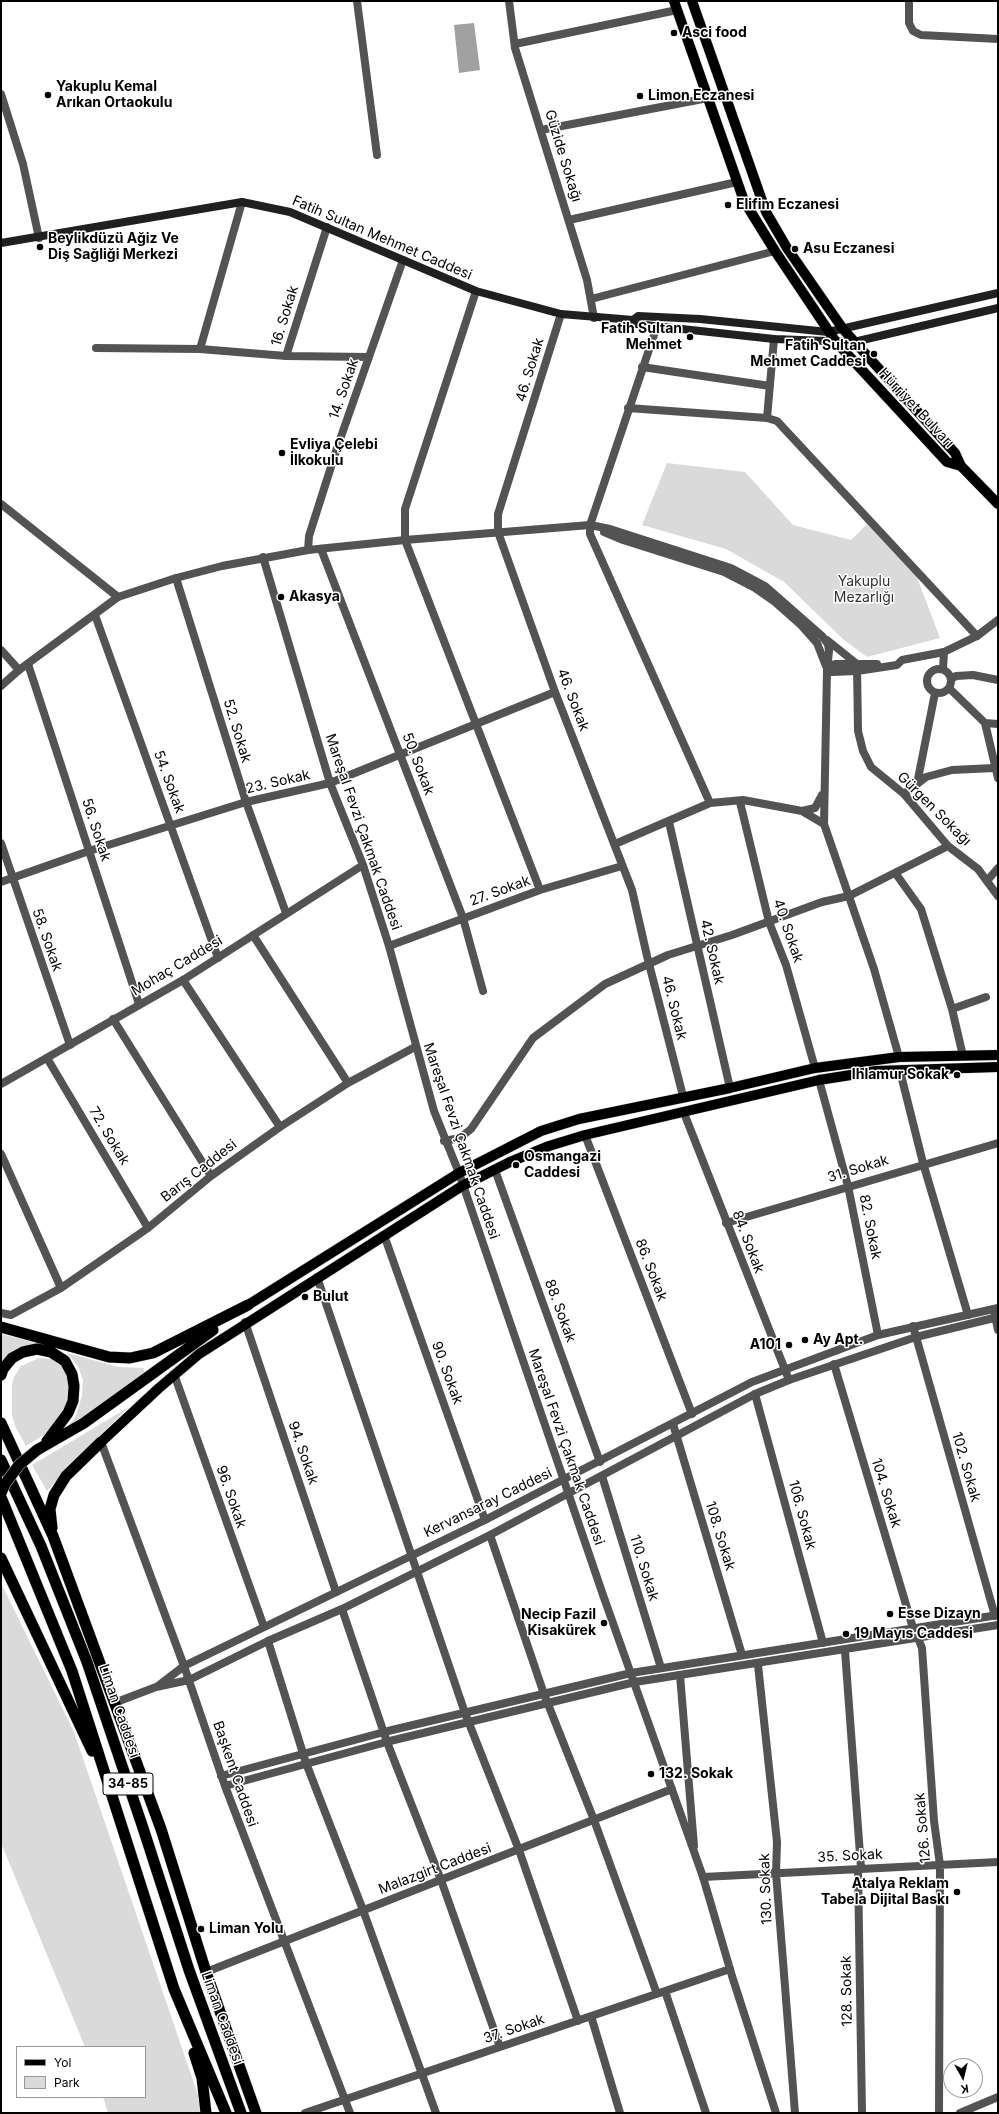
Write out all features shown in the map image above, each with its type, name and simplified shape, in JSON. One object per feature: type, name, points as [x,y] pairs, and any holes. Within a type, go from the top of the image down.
[{"type":"highway","points":[[1,1327],[109,1357],[130,1358],[153,1353],[248,1305]]},
{"type":"highway","points":[[37,1450],[84,1423],[248,1305]]},
{"type":"highway","points":[[1,1375],[3,1369],[12,1358],[23,1352],[37,1349],[51,1352],[65,1361],[72,1374],[74,1386],[73,1401],[68,1413],[50,1438],[19,1465],[5,1484],[1,1493]]},
{"type":"highway","points":[[2,1423],[53,1536],[161,1829],[206,1972],[256,2113]]},
{"type":"highway","points":[[53,1536],[50,1509],[54,1494],[66,1476],[101,1442]]},
{"type":"highway","name":"Liman Caddesi","points":[[1,1460],[41,1546],[87,1662],[189,1970],[241,2113]]},
{"type":"highway","name":"34-85","points":[[1,1497],[72,1671],[124,1829]]},
{"type":"highway","points":[[1,1558],[89,1745],[124,1829],[202,2078],[206,2113]]},
{"type":"highway","points":[[174,1989],[226,2113]]},
{"type":"main road","name":"Hürriyet Bulvarı","points":[[692,1],[766,212],[787,248],[843,329],[955,454],[961,466],[998,504]]},
{"type":"main road","name":"Hürriyet Bulvarı","points":[[676,6],[744,201],[775,251],[836,342],[947,462],[961,466]]},
{"type":"main road","name":"Fatih Sultan Mehmet Caddesi","points":[[1,243],[39,238],[242,202],[290,212],[476,291],[561,314],[594,318],[633,320],[638,316],[700,319],[828,332],[998,293]]},
{"type":"main road","name":"Fatih Sultan Mehmet Caddesi","points":[[633,320],[636,324],[774,339],[854,342],[998,308]]},
{"type":"main road","points":[[248,1305],[459,1173],[549,1129],[579,1119],[683,1096],[730,1088],[815,1068],[899,1057],[998,1055]]},
{"type":"main road","points":[[101,1442],[174,1374],[199,1354],[245,1322],[462,1186],[549,1146],[585,1135],[684,1113],[819,1080],[876,1071],[998,1066]]},
{"type":"main road","points":[[815,1068],[819,1080]]},
{"type":"main road","points":[[683,1096],[684,1113]]},
{"type":"street","points":[[357,1],[378,155]]},
{"type":"street","name":"Güzide Sokağı","points":[[509,1],[515,44],[587,280],[594,318]]},
{"type":"street","points":[[909,1],[909,22],[913,31],[922,35],[998,39]]},
{"type":"street","points":[[515,44],[676,6]]},
{"type":"street","points":[[1,94],[23,164],[39,238]]},
{"type":"street","points":[[541,130],[708,98]]},
{"type":"street","points":[[569,220],[737,182]]},
{"type":"street","points":[[200,349],[242,202]]},
{"type":"street","name":"16. Sokak","points":[[327,228],[286,356],[369,357]]},
{"type":"street","points":[[591,299],[775,251]]},
{"type":"street","name":"14. Sokak","points":[[308,550],[311,529],[403,260]]},
{"type":"street","points":[[476,291],[405,509],[405,540],[477,723],[540,890]]},
{"type":"street","name":"46. Sokak","points":[[561,314],[498,514],[498,532],[555,692],[632,890],[683,1096]]},
{"type":"street","points":[[657,326],[628,408],[590,525],[590,534],[710,803]]},
{"type":"street","points":[[767,418],[774,339]]},
{"type":"street","points":[[96,348],[200,349],[286,356]]},
{"type":"street","points":[[642,367],[770,386]]},
{"type":"street","points":[[628,408],[767,418],[777,421],[977,636]]},
{"type":"street","points":[[1,504],[118,597]]},
{"type":"street","points":[[590,525],[623,540],[724,572],[755,588],[775,602],[817,643],[823,656],[826,670]]},
{"type":"street","points":[[1,686],[19,670],[118,597],[176,578],[263,557],[308,550],[405,540],[590,525],[610,529],[731,568],[750,577],[775,594],[857,668]]},
{"type":"street","name":"50. Sokak","points":[[321,549],[463,918],[483,991]]},
{"type":"street","name":"Mareşal Fevzi Çakmak Caddesi","points":[[263,557],[330,783],[363,865],[388,946],[415,1047],[444,1141],[459,1173],[462,1186],[568,1493],[694,1850]]},
{"type":"street","name":"52. Sokak","points":[[176,578],[246,802],[286,913]]},
{"type":"street","name":"54. Sokak","points":[[95,615],[218,958]]},
{"type":"street","points":[[826,670],[829,666],[835,664],[857,668],[897,665],[902,660],[944,652],[977,636],[998,620]]},
{"type":"street","points":[[822,636],[828,644],[829,651],[826,670],[824,824],[874,969],[899,1057]]},
{"type":"street","points":[[1,650],[19,670]]},
{"type":"street","points":[[943,669],[944,652]]},
{"type":"street","name":"56. Sokak","points":[[28,664],[139,1004]]},
{"type":"street","name":"Gürgen Sokağı","points":[[857,668],[858,731],[863,751],[871,767],[904,794],[948,846],[978,869],[998,896]]},
{"type":"street","points":[[936,669],[943,669],[949,673],[951,679],[949,688],[943,693],[936,693],[929,688],[928,677],[936,669]]},
{"type":"street","points":[[951,679],[956,676],[973,675],[998,680]]},
{"type":"street","points":[[949,688],[985,723],[994,768],[998,778]]},
{"type":"street","name":"23. Sokak","points":[[1,882],[89,851],[246,802],[330,783],[555,692]]},
{"type":"street","points":[[917,784],[936,693]]},
{"type":"street","points":[[985,723],[998,724]]},
{"type":"street","points":[[904,794],[926,777],[952,770],[994,768]]},
{"type":"street","points":[[802,811],[815,808],[824,792]]},
{"type":"street","points":[[615,844],[670,822],[710,803],[740,802],[743,800],[802,811],[824,824]]},
{"type":"street","name":"40. Sokak","points":[[740,802],[769,922],[786,965],[815,1068]]},
{"type":"street","name":"42. Sokak","points":[[670,822],[730,1088]]},
{"type":"street","name":"58. Sokak","points":[[1,844],[70,1045]]},
{"type":"street","points":[[444,1141],[460,1138],[471,1130],[532,1038],[605,984],[649,962],[769,922],[822,902],[849,896],[896,874],[948,846]]},
{"type":"street","name":"Mohaç Caddesi","points":[[2,1081],[47,1058],[183,980],[363,865]]},
{"type":"street","name":"27. Sokak","points":[[388,946],[540,890],[622,866]]},
{"type":"street","points":[[987,881],[998,868]]},
{"type":"street","points":[[896,874],[921,909],[952,1009],[963,1056]]},
{"type":"street","points":[[253,935],[348,1083]]},
{"type":"street","points":[[183,980],[280,1127]]},
{"type":"street","points":[[952,1009],[986,997]]},
{"type":"street","points":[[113,1019],[211,1176]]},
{"type":"street","name":"Barış Caddesi","points":[[1,1313],[11,1315],[61,1288],[148,1228],[211,1176],[280,1127],[348,1083],[415,1047]]},
{"type":"street","name":"72. Sokak","points":[[47,1058],[148,1228]]},
{"type":"street","points":[[900,1070],[923,1163],[968,1315]]},
{"type":"street","name":"82. Sokak","points":[[819,1080],[848,1186],[878,1335]]},
{"type":"street","name":"84. Sokak","points":[[684,1113],[789,1380]]},
{"type":"street","name":"86. Sokak","points":[[585,1135],[692,1414]]},
{"type":"street","name":"31. Sokak","points":[[726,1223],[923,1163],[998,1143]]},
{"type":"street","points":[[1,1154],[61,1288]]},
{"type":"street","name":"88. Sokak","points":[[495,1170],[600,1462]]},
{"type":"street","name":"90. Sokak","points":[[384,1235],[485,1520]]},
{"type":"street","points":[[317,1277],[465,1713],[519,1850],[578,2021]]},
{"type":"street","points":[[996,1308],[998,1330]]},
{"type":"street","name":"Kervansaray Caddesi","points":[[156,1687],[184,1666],[485,1520],[600,1462],[752,1382],[878,1335],[996,1308]]},
{"type":"street","name":"Kervansaray Caddesi","points":[[114,1703],[156,1687],[189,1680],[268,1642],[342,1609],[490,1535],[755,1394],[789,1380],[916,1336],[996,1317]]},
{"type":"street","name":"94. Sokak","points":[[245,1322],[336,1592]]},
{"type":"street","name":"102. Sokak","points":[[913,1326],[998,1625]]},
{"type":"street","name":"104. Sokak","points":[[834,1364],[913,1628],[918,1638]]},
{"type":"street","name":"96. Sokak","points":[[174,1374],[264,1627]]},
{"type":"street","name":"106. Sokak","points":[[755,1394],[826,1652]]},
{"type":"street","name":"108. Sokak","points":[[673,1424],[742,1655],[743,1665]]},
{"type":"street","name":"Başkent Caddesi","points":[[101,1442],[184,1666],[221,1776],[283,1942],[350,2113]]},
{"type":"street","name":"110. Sokak","points":[[602,1476],[661,1668]]},
{"type":"street","points":[[490,1535],[544,1694],[594,1820],[657,1994]]},
{"type":"street","points":[[342,1609],[383,1733],[440,1880],[500,2047]]},
{"type":"street","points":[[221,1776],[303,1753],[631,1673],[996,1615]]},
{"type":"street","points":[[225,1786],[387,1742],[635,1682],[758,1664],[826,1652],[845,1651],[998,1625]]},
{"type":"street","name":"126. Sokak","points":[[918,1638],[922,1648],[934,1821],[940,1865],[939,2113]]},
{"type":"street","name":"128. Sokak","points":[[842,1640],[845,1651],[860,1868],[862,2113]]},
{"type":"street","points":[[268,1642],[306,1763],[363,1910],[436,2113]]},
{"type":"street","name":"130. Sokak","points":[[754,1653],[758,1664],[777,1842],[776,1873],[795,2113]]},
{"type":"street","points":[[680,1675],[694,1850],[776,2113]]},
{"type":"street","name":"Malazgirt Caddesi","points":[[206,1972],[672,1789]]},
{"type":"street","name":"35. Sokak","points":[[703,1877],[998,1862]]},
{"type":"street","name":"37. Sokak","points":[[305,2113],[730,1969]]},
{"type":"street","points":[[665,1991],[706,2113]]},
{"type":"street","points":[[591,2016],[620,2113]]},
{"type":"street","points":[[960,2113],[969,2111],[998,2096]]},
{"type":"green space","name":"Yakuplu Mezarlığı","points":[[667,463],[745,472],[793,525],[851,540],[868,523],[913,567],[940,638],[867,657],[844,640],[784,582],[726,549],[642,525]]},
{"type":"green space","points":[[1,1334],[40,1344],[1,1369]]},
{"type":"green space","points":[[67,1353],[119,1367],[144,1368],[144,1373],[66,1429],[75,1417],[82,1396],[83,1380],[78,1366]]},
{"type":"green space","points":[[39,1358],[51,1359],[61,1366],[67,1374],[70,1395],[64,1410],[47,1433],[26,1446],[15,1426],[12,1415],[12,1385],[14,1377],[21,1366]]},
{"type":"green space","points":[[129,1407],[69,1466],[47,1491],[32,1465]]},
{"type":"green space","points":[[1,1583],[74,1732],[198,2095],[200,2113],[108,2113],[103,2098],[146,2098],[146,2046],[85,2046],[1,1843]]},
{"type":"shaded area","points":[[474,23],[480,70],[459,73],[454,25]]},
{"type":"place","name":"Asci food","points":[[674,33]]},
{"type":"place","name":"Yakuplu Kemal Arıkan Ortaokulu","points":[[48,95]]},
{"type":"place","name":"Limon Eczanesi","points":[[640,96]]},
{"type":"place","name":"Elifim Eczanesi","points":[[728,205]]},
{"type":"place","name":"Beylikdüzü Ağiz Ve Diş Sağliği Merkezi","points":[[40,247]]},
{"type":"place","name":"Asu Eczanesi","points":[[795,249]]},
{"type":"place","name":"Fatih Sultan Mehmet","points":[[690,337]]},
{"type":"place","name":"Fatih Sultan Mehmet Caddesi","points":[[874,354]]},
{"type":"place","name":"Evliya Çelebi İlkokulu","points":[[282,453]]},
{"type":"place","name":"Akasya","points":[[281,597]]},
{"type":"place","name":"Ihlamur Sokak","points":[[957,1075]]},
{"type":"place","name":"Osmangazi Caddesi","points":[[516,1165]]},
{"type":"place","name":"Bulut","points":[[305,1297]]},
{"type":"place","name":"Ay Apt.","points":[[805,1340]]},
{"type":"place","name":"A101","points":[[789,1345]]},
{"type":"place","name":"Esse Dizayn","points":[[890,1614]]},
{"type":"place","name":"Necip Fazil Kisakürek","points":[[604,1623]]},
{"type":"place","name":"19 Mayıs Caddesi","points":[[846,1634]]},
{"type":"place","name":"132. Sokak","points":[[651,1774]]},
{"type":"place","name":"Atalya Reklam Tabela Dijital Baskı","points":[[957,1892]]},
{"type":"place","name":"Liman Yolu","points":[[201,1929]]}]
